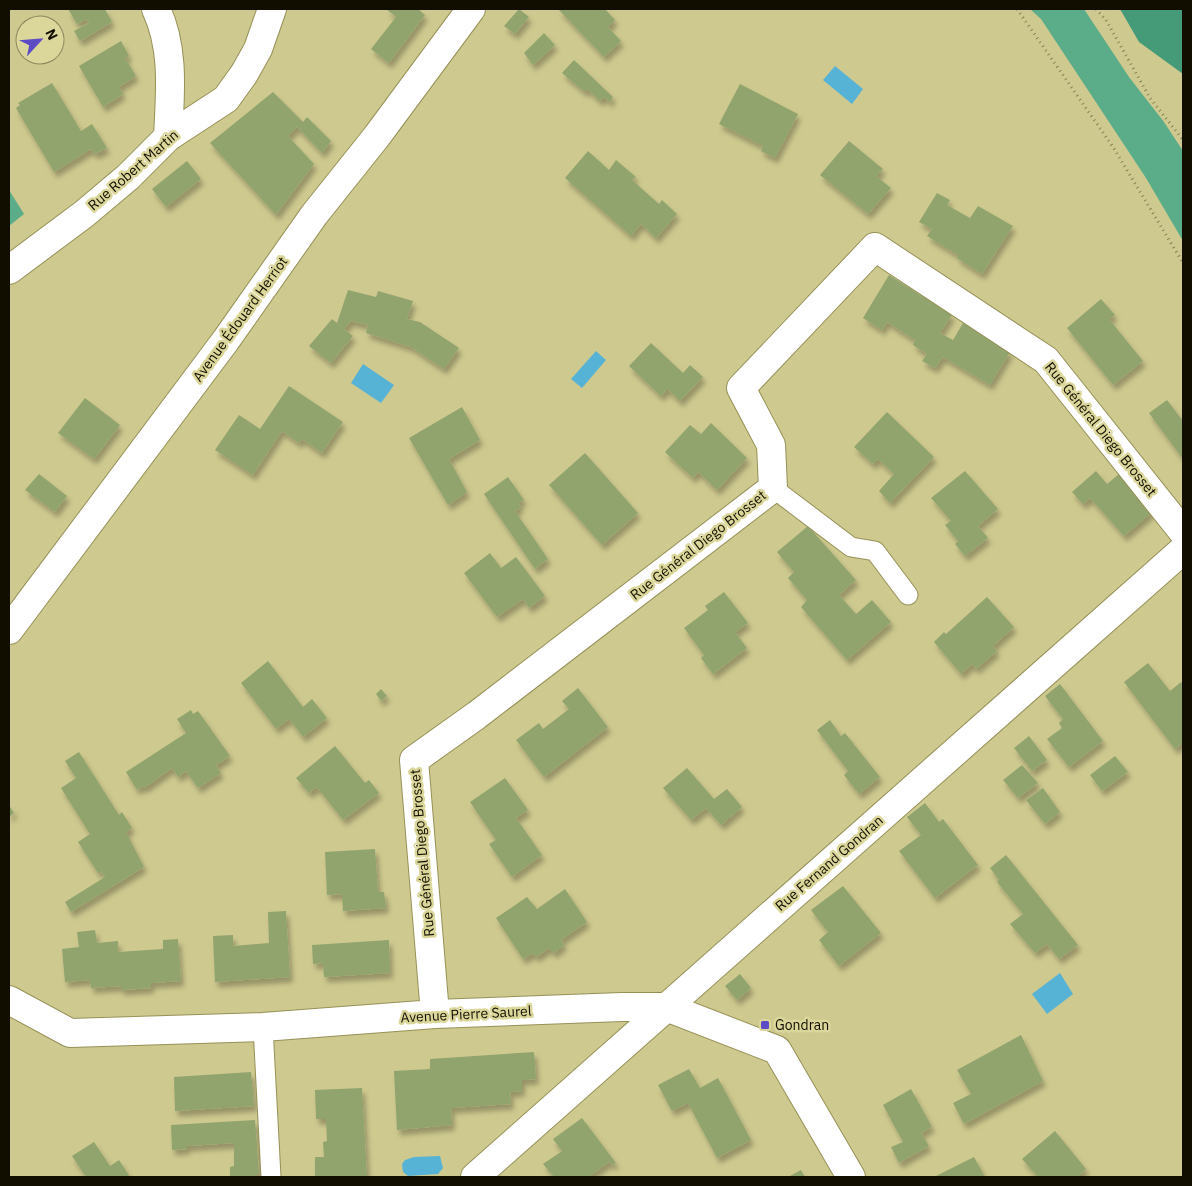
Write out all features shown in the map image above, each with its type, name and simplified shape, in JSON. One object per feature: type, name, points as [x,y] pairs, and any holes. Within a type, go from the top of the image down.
[{"type":"street","points":[[156,9],[161,19],[171,67],[168,137]]},
{"type":"street","name":"Rue Robert Martin","points":[[9,270],[84,214],[128,176],[168,137],[226,99],[258,49],[272,9]]},
{"type":"street","name":"Avenue Édouard Herriot","points":[[9,630],[226,340],[314,215],[377,136],[471,9]]},
{"type":"street","name":"Rue Général Diego Brosset","points":[[435,1014],[414,760],[485,709],[773,488],[771,446],[740,388],[875,247],[1046,360],[1183,532]]},
{"type":"street","name":"Rue Fernand Gondran","points":[[475,1177],[1183,550]]},
{"type":"street","name":"Avenue Pierre Saurel","points":[[9,1000],[70,1033],[263,1027],[435,1014],[666,1007],[777,1050],[851,1177]]},
{"type":"lane","points":[[773,488],[851,547],[875,552],[908,595]]},
{"type":"lane","points":[[263,1027],[272,1177]]},
{"type":"path","points":[[1017,9],[1113,147],[1183,263]]},
{"type":"path","points":[[1096,9],[1106,20],[1150,98],[1183,140]]},
{"type":"green space","points":[[1030,9],[1084,9],[1129,77],[1164,122],[1183,151],[1183,241],[1146,178],[1041,19]]},
{"type":"green space","points":[[1120,9],[1183,9],[1183,74],[1139,42]]},
{"type":"green space","points":[[9,190],[24,214],[9,226]]},
{"type":"water","points":[[835,66],[863,89],[852,104],[823,80]]},
{"type":"water","points":[[596,351],[606,360],[582,388],[571,379]]},
{"type":"water","points":[[363,364],[394,385],[381,403],[351,383]]},
{"type":"water","points":[[1060,973],[1073,994],[1047,1014],[1032,994]]},
{"type":"water","points":[[440,1156],[443,1168],[438,1174],[408,1176],[403,1172],[402,1164],[405,1160],[414,1157]]},
{"type":"building","points":[[68,9],[105,9],[112,22],[80,41],[74,31],[89,23],[86,19],[77,24]]},
{"type":"building","points":[[386,9],[418,9],[425,15],[389,63],[371,49],[396,17]]},
{"type":"building","points":[[519,9],[529,17],[515,34],[504,26]]},
{"type":"building","points":[[558,9],[605,9],[615,20],[608,27],[621,41],[604,57]]},
{"type":"building","points":[[544,33],[555,45],[533,65],[524,53]]},
{"type":"building","points":[[121,41],[129,56],[125,58],[136,76],[119,87],[123,94],[103,107],[79,66]]},
{"type":"building","points":[[574,60],[613,97],[610,102],[604,97],[600,101],[587,89],[585,92],[562,73]]},
{"type":"building","points":[[52,83],[81,131],[92,124],[107,148],[95,154],[91,149],[54,172],[16,108],[20,105],[18,103]]},
{"type":"building","points":[[740,84],[798,114],[775,158],[761,151],[763,146],[719,124]]},
{"type":"building","points":[[273,92],[303,122],[307,117],[331,141],[322,153],[297,127],[288,136],[314,164],[276,215],[210,143]]},
{"type":"building","points":[[849,141],[883,169],[876,176],[891,188],[868,214],[820,175]]},
{"type":"building","points":[[588,151],[609,170],[616,160],[636,177],[632,180],[659,204],[662,200],[677,214],[656,238],[641,224],[631,236],[565,178]]},
{"type":"building","points":[[187,161],[201,179],[166,207],[152,189]]},
{"type":"building","points":[[937,193],[950,200],[947,205],[970,218],[978,206],[1013,226],[982,274],[957,258],[958,255],[927,236],[932,229],[919,222]]},
{"type":"building","points":[[889,275],[952,315],[940,333],[953,340],[963,323],[1010,352],[990,385],[943,357],[935,368],[922,361],[927,354],[913,345],[915,340],[887,322],[882,330],[863,318]]},
{"type":"building","points":[[348,290],[376,297],[378,291],[413,301],[407,319],[420,322],[459,348],[444,369],[411,347],[366,333],[368,325],[351,321],[344,329],[353,336],[331,363],[309,346],[332,319],[337,323]]},
{"type":"building","points":[[1101,299],[1115,315],[1109,319],[1143,361],[1113,385],[1067,328]]},
{"type":"building","points":[[651,343],[683,373],[690,365],[703,377],[680,401],[667,389],[661,396],[629,366]]},
{"type":"building","points":[[289,386],[343,422],[322,453],[302,439],[299,443],[282,431],[253,475],[215,450],[239,415],[260,429]]},
{"type":"building","points":[[85,398],[120,425],[94,459],[58,433]]},
{"type":"building","points":[[1167,400],[1183,421],[1183,459],[1149,413]]},
{"type":"building","points":[[462,407],[480,440],[449,459],[467,492],[448,505],[409,438]]},
{"type":"building","points":[[887,412],[934,457],[890,503],[879,491],[894,474],[878,459],[873,464],[854,447]]},
{"type":"building","points":[[711,423],[747,458],[717,490],[698,472],[693,478],[665,452],[690,425],[701,434]]},
{"type":"building","points":[[585,453],[638,513],[602,545],[549,485]]},
{"type":"building","points":[[965,471],[998,509],[978,526],[988,538],[965,556],[955,544],[958,541],[945,525],[951,521],[931,498]]},
{"type":"building","points":[[1096,471],[1107,484],[1119,474],[1152,512],[1124,536],[1090,498],[1083,504],[1072,492]]},
{"type":"building","points":[[39,474],[67,496],[55,512],[25,490]]},
{"type":"building","points":[[508,477],[524,500],[518,503],[521,507],[515,511],[548,559],[535,569],[484,494]]},
{"type":"building","points":[[808,526],[856,580],[839,595],[856,614],[872,600],[891,622],[847,660],[801,607],[807,600],[788,578],[794,572],[777,552]]},
{"type":"building","points":[[490,553],[501,568],[516,557],[545,596],[529,608],[523,599],[497,617],[464,573]]},
{"type":"building","points":[[724,592],[748,623],[735,632],[747,648],[713,674],[701,658],[704,655],[684,628],[708,610],[705,606]]},
{"type":"building","points":[[987,597],[1014,627],[993,646],[997,651],[976,669],[972,664],[961,674],[934,642],[944,632],[946,634]]},
{"type":"building","points":[[268,661],[303,707],[312,699],[327,718],[303,737],[289,719],[276,729],[241,683]]},
{"type":"building","points":[[1148,663],[1170,691],[1181,682],[1183,685],[1183,742],[1175,749],[1124,682]]},
{"type":"building","points":[[1060,684],[1103,741],[1069,767],[1047,739],[1062,728],[1059,723],[1063,719],[1045,696]]},
{"type":"building","points":[[578,688],[608,727],[544,777],[516,740],[539,723],[543,729],[569,709],[562,701]]},
{"type":"building","points":[[381,689],[387,696],[381,701],[376,694]]},
{"type":"building","points":[[191,710],[193,714],[198,711],[230,756],[216,765],[221,773],[198,788],[186,771],[178,777],[172,768],[144,788],[142,786],[137,790],[126,772],[186,733],[177,719]]},
{"type":"building","points":[[830,720],[841,736],[845,733],[880,777],[859,794],[844,775],[848,771],[817,730]]},
{"type":"building","points":[[1029,736],[1047,760],[1032,771],[1014,748]]},
{"type":"building","points":[[335,746],[365,783],[369,780],[379,793],[343,820],[317,787],[309,793],[296,778]]},
{"type":"building","points":[[79,752],[119,815],[122,812],[132,828],[126,832],[144,867],[71,912],[65,902],[105,877],[102,872],[98,873],[78,842],[90,834],[61,788],[76,778],[65,761]]},
{"type":"building","points":[[1115,756],[1128,772],[1102,791],[1090,775]]},
{"type":"building","points":[[1022,765],[1038,783],[1018,798],[1003,780]]},
{"type":"building","points":[[687,768],[714,799],[727,789],[742,807],[721,825],[706,808],[691,820],[663,788]]},
{"type":"building","points":[[505,778],[528,810],[516,818],[542,855],[512,877],[489,844],[496,840],[470,802]]},
{"type":"building","points":[[1043,788],[1060,812],[1045,824],[1026,800]]},
{"type":"building","points":[[925,803],[939,822],[943,819],[978,865],[935,898],[899,851],[921,835],[907,817]]},
{"type":"building","points":[[9,805],[14,813],[9,817]]},
{"type":"building","points":[[375,849],[378,892],[384,892],[386,908],[343,911],[342,894],[327,895],[325,852]]},
{"type":"building","points":[[1006,855],[1078,945],[1059,959],[1047,944],[1035,953],[1010,924],[1023,914],[997,882],[999,880],[990,868]]},
{"type":"building","points":[[843,886],[881,933],[839,966],[819,940],[828,932],[811,910]]},
{"type":"building","points":[[565,889],[587,922],[561,940],[564,945],[554,953],[549,948],[536,957],[533,953],[523,959],[496,918],[527,897],[537,909]]},
{"type":"building","points":[[286,911],[290,977],[215,982],[213,936],[233,935],[233,946],[269,943],[268,912]]},
{"type":"building","points":[[95,930],[97,943],[118,941],[118,952],[163,949],[163,940],[178,939],[181,981],[151,983],[151,988],[121,990],[121,986],[91,988],[90,980],[65,982],[62,949],[79,947],[77,932]]},
{"type":"building","points":[[389,940],[390,973],[324,977],[323,963],[313,964],[312,945]]},
{"type":"building","points":[[740,974],[751,988],[737,1000],[725,986]]},
{"type":"building","points":[[1021,1035],[1043,1081],[964,1124],[953,1103],[971,1094],[957,1070]]},
{"type":"building","points":[[534,1052],[536,1079],[522,1080],[522,1091],[510,1092],[511,1104],[451,1108],[452,1125],[397,1130],[394,1071],[430,1069],[430,1059]]},
{"type":"building","points":[[689,1069],[700,1088],[718,1078],[751,1140],[717,1158],[688,1103],[672,1111],[658,1085]]},
{"type":"building","points":[[251,1072],[254,1106],[175,1111],[174,1077]]},
{"type":"building","points":[[362,1088],[367,1177],[315,1177],[315,1157],[324,1157],[323,1142],[327,1141],[326,1119],[316,1119],[315,1090]]},
{"type":"building","points":[[911,1089],[932,1127],[921,1133],[929,1146],[899,1163],[891,1147],[903,1142],[883,1105]]},
{"type":"building","points":[[582,1118],[616,1163],[612,1165],[609,1162],[588,1177],[554,1177],[543,1164],[562,1151],[553,1139]]},
{"type":"building","points":[[255,1120],[259,1173],[251,1177],[230,1177],[230,1167],[234,1166],[234,1143],[187,1146],[187,1149],[172,1150],[171,1125]]},
{"type":"building","points":[[1055,1131],[1086,1169],[1077,1177],[1038,1177],[1022,1159]]},
{"type":"building","points":[[94,1142],[110,1166],[119,1160],[130,1177],[86,1177],[72,1156]]},
{"type":"building","points":[[974,1157],[985,1177],[934,1177]]},
{"type":"building","points":[[801,1170],[805,1177],[788,1177]]},
{"type":"place","name":"Gondran","points":[[765,1025]]}]
